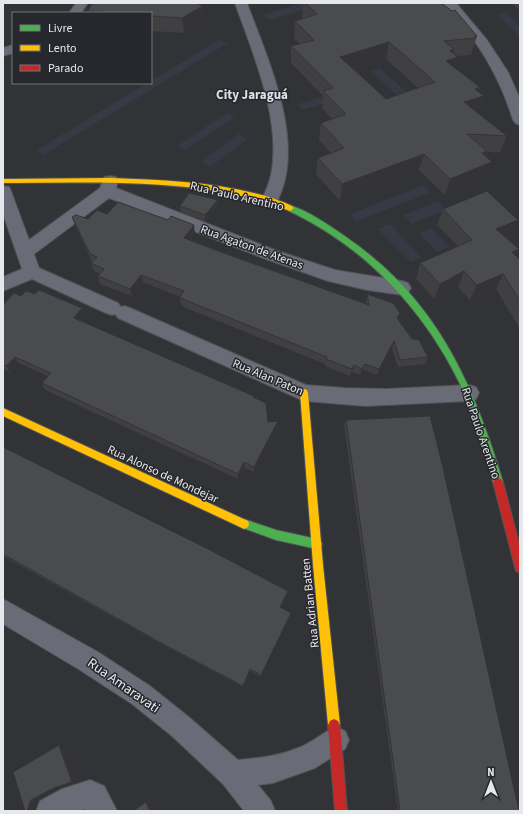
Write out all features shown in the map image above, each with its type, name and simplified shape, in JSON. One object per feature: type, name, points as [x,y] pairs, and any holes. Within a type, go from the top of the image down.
[{"type":"street","points":[[76,12],[82,3]]},
{"type":"street","points":[[241,3],[268,83],[280,136],[279,172],[269,201]]},
{"type":"street","points":[[449,3],[475,32],[493,58],[513,97],[520,120]]},
{"type":"street","name":"Rua Paulo Arentino","points":[[3,180],[108,186],[160,182],[192,185],[269,201],[313,218],[341,237],[374,262],[402,288],[422,312],[449,352],[469,393],[483,432],[520,567]]},
{"type":"street","points":[[24,252],[108,186]]},
{"type":"street","name":"Rua Agaton de Atenas","points":[[108,186],[269,254],[327,274],[367,283],[402,288]]},
{"type":"street","points":[[3,191],[32,272],[3,284]]},
{"type":"street","name":"Rua Alan Paton","points":[[32,272],[304,394],[364,398],[469,393]]},
{"type":"street","name":"Rua Adrian Batten","points":[[304,394],[336,740],[341,811]]},
{"type":"street","name":"Rua Alonso de Mondejar","points":[[3,412],[235,521],[276,535],[317,544]]},
{"type":"street","name":"Rua Amaravati","points":[[3,611],[89,661],[141,695],[182,727],[233,774],[261,811]]},
{"type":"street","points":[[233,774],[272,770],[306,759],[336,740]]},
{"type":"street","points":[[51,810],[72,799],[90,794],[94,796],[103,811]]},
{"type":"shaded area","points":[[302,3],[326,3],[269,20],[263,15]]},
{"type":"shaded area","points":[[506,12],[520,27],[520,37],[498,15]]},
{"type":"shaded area","points":[[219,40],[228,43],[43,155],[37,150],[145,84],[152,84],[152,80]]},
{"type":"shaded area","points":[[380,68],[414,99],[404,102],[371,71]]},
{"type":"shaded area","points":[[367,84],[364,92],[302,110],[298,104]]},
{"type":"shaded area","points":[[227,113],[235,117],[185,150],[177,146]]},
{"type":"shaded area","points":[[239,134],[248,139],[210,167],[201,161]]},
{"type":"shaded area","points":[[423,185],[430,193],[356,221],[350,214]]},
{"type":"shaded area","points":[[438,201],[446,210],[412,224],[403,215]]},
{"type":"shaded area","points":[[390,224],[422,258],[411,262],[378,229]]},
{"type":"shaded area","points":[[431,228],[449,247],[437,252],[419,233]]},
{"type":"building","points":[[92,3],[196,3],[203,6],[182,18],[152,16],[152,12],[88,11]]},
{"type":"building","points":[[305,3],[441,3],[452,11],[455,10],[477,36],[475,36],[476,38],[444,41],[454,49],[450,51],[458,57],[446,61],[480,87],[475,89],[484,96],[464,102],[507,136],[467,134],[487,151],[482,153],[492,162],[450,179],[424,154],[342,184],[318,158],[344,148],[321,123],[346,114],[323,91],[333,88],[291,46],[314,40],[295,21],[317,14]],"holes":[[[389,42],[435,82],[386,99],[340,57]]]},
{"type":"building","points":[[487,191],[518,220],[496,229],[519,249],[512,252],[520,260],[520,301],[503,274],[477,285],[464,271],[440,284],[420,263],[472,240],[443,209]]},
{"type":"building","points":[[189,193],[218,200],[205,215],[180,206]]},
{"type":"building","points":[[118,202],[168,220],[171,216],[194,225],[184,238],[221,252],[369,305],[367,294],[393,303],[400,313],[397,318],[412,339],[419,340],[428,357],[400,360],[394,341],[379,369],[365,364],[362,369],[354,365],[352,369],[326,359],[327,357],[185,300],[180,297],[184,291],[141,275],[130,289],[98,276],[104,269],[91,263],[97,257],[90,254],[72,217],[76,215],[88,219],[97,210],[107,214]]},
{"type":"building","points":[[39,290],[82,308],[74,318],[254,396],[253,397],[266,403],[268,422],[278,421],[254,467],[244,462],[238,474],[42,383],[51,373],[15,357],[6,366],[3,365],[3,305],[14,293],[21,296],[26,291],[35,294]]},
{"type":"building","points":[[430,416],[444,472],[519,811],[400,811],[346,420]]},
{"type":"building","points":[[3,447],[208,549],[288,591],[280,607],[291,613],[261,675],[250,669],[243,686],[163,644],[3,554]]},
{"type":"building","points":[[59,745],[72,782],[54,788],[31,800],[27,811],[25,811],[13,772]]},
{"type":"building","points":[[146,802],[150,811],[133,811]]},
{"type":"traffic: fast","points":[[290,208],[328,229],[364,254],[391,278],[433,329],[450,356],[465,385],[488,448],[498,482]]},
{"type":"traffic: fast","points":[[244,524],[276,535],[317,544]]},
{"type":"traffic: slow","points":[[3,181],[111,181],[192,185],[246,194],[273,201],[290,208]]},
{"type":"traffic: slow","points":[[304,393],[318,565],[334,725]]},
{"type":"traffic: slow","points":[[3,412],[244,524]]},
{"type":"traffic: jam","points":[[498,482],[520,567]]},
{"type":"traffic: jam","points":[[334,725],[341,811]]},
{"type":"district","name":"City Jaraguá","points":[[252,94]]}]
